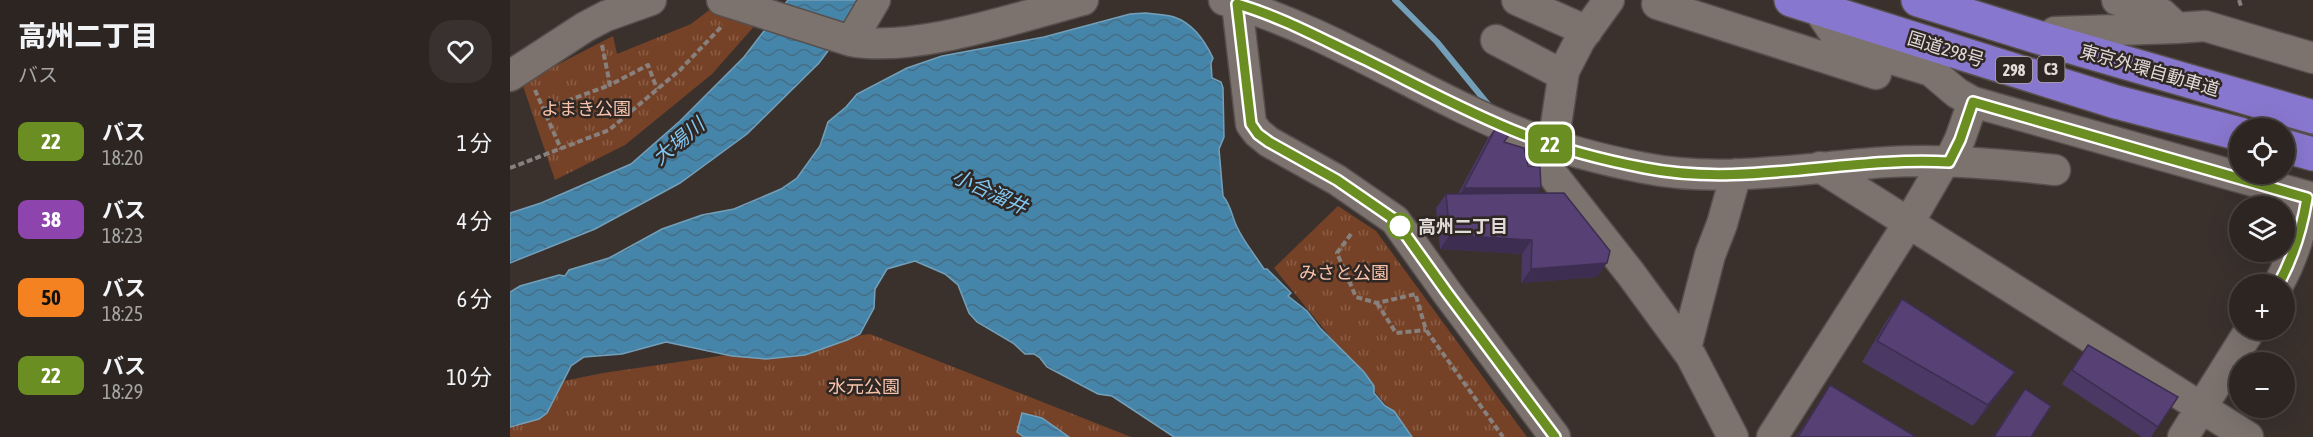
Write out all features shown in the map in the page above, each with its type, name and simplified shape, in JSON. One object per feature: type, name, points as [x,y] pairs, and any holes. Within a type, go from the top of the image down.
[{"type":"highway","name":"東京外環自動車道","points":[[1918,0],[2313,117]]},
{"type":"highway","points":[[1957,0],[2055,32],[2313,102]]},
{"type":"highway","name":"東京外環自動車道","points":[[1817,3],[2229,120]]},
{"type":"highway","name":"国道298号","points":[[1817,3],[2116,102],[2229,132]]},
{"type":"highway","points":[[2295,138],[2313,142]]},
{"type":"highway","points":[[2295,149],[2313,154]]},
{"type":"street","points":[[518,71],[604,12],[651,0]]},
{"type":"street","points":[[847,40],[875,0]]},
{"type":"street","points":[[737,3],[847,40],[896,43],[938,36],[1083,0]]},
{"type":"street","points":[[1517,0],[1587,31]]},
{"type":"street","points":[[1553,145],[1563,75],[1587,31],[1609,0]]},
{"type":"street","points":[[2117,0],[2162,14],[2177,28]]},
{"type":"street","points":[[1555,437],[1428,288],[1395,220],[1337,180],[1258,134],[1251,124],[1231,2],[1280,19],[1469,111],[1520,133],[1553,145],[1646,168],[1685,173],[1736,174],[1891,162],[1946,162],[2055,170]]},
{"type":"street","points":[[1817,3],[1835,34],[1854,48],[1931,71],[1957,93],[1973,102],[2310,198],[2284,274]]},
{"type":"street","points":[[1657,4],[1918,87],[1946,84]]},
{"type":"street","points":[[2055,32],[2205,26],[2313,58]]},
{"type":"street","points":[[1496,40],[1563,75]]},
{"type":"street","points":[[1772,437],[1960,140],[1973,102]]},
{"type":"street","points":[[1520,133],[1686,348],[1712,393],[1733,437]]},
{"type":"street","points":[[1820,167],[2248,437]]},
{"type":"street","points":[[1686,348],[1710,255],[1722,224],[1736,174]]},
{"type":"street","points":[[2183,437],[2244,340]]},
{"type":"path","points":[[2239,0],[2241,6]]},
{"type":"path","points":[[510,168],[609,130],[680,70],[737,3]]},
{"type":"path","points":[[604,12],[610,85]]},
{"type":"path","points":[[542,110],[610,85],[648,65],[657,89]]},
{"type":"path","points":[[518,71],[542,110],[561,149]]},
{"type":"path","points":[[1352,234],[1337,253],[1356,297],[1377,303],[1428,288],[1426,330],[1503,437]]},
{"type":"path","points":[[1377,303],[1396,333],[1426,330]]},
{"type":"green space","name":"よまき公園","points":[[712,8],[757,23],[712,74],[625,145],[555,180],[522,83],[613,36],[617,54],[691,24]]},
{"type":"green space","name":"みさと公園","points":[[1338,206],[1376,231],[1527,437],[1412,437],[1274,268]]},
{"type":"green space","name":"水元公園","points":[[870,334],[1131,437],[510,437],[510,392],[603,373]]},
{"type":"water","name":"大場川","points":[[788,0],[866,0],[819,63],[747,134],[680,183],[595,229],[510,263],[510,213],[541,203],[631,164],[680,121],[744,57]]},
{"type":"water","name":"小合溜井","points":[[1130,14],[1171,16],[1181,20],[1202,39],[1213,58],[1212,78],[1221,82],[1223,88],[1224,137],[1219,149],[1223,196],[1243,238],[1264,269],[1267,269],[1291,293],[1288,296],[1307,311],[1320,328],[1364,372],[1374,386],[1374,393],[1385,406],[1394,411],[1412,437],[1174,437],[1112,396],[1098,394],[1047,367],[1034,354],[1025,354],[1013,343],[977,322],[969,313],[958,285],[945,274],[915,261],[887,269],[875,289],[874,308],[860,334],[847,340],[805,355],[766,359],[732,356],[666,342],[622,354],[584,357],[571,366],[547,413],[539,419],[510,427],[510,292],[520,286],[559,275],[565,276],[569,270],[609,258],[662,229],[702,215],[734,209],[781,189],[797,178],[820,146],[828,122],[857,94],[907,68],[942,56],[1044,37]]},
{"type":"water","points":[[1022,413],[1042,418],[1069,437],[1024,437],[1017,432]]},
{"type":"building","points":[[1498,124],[1511,132],[1504,142],[1524,148],[1528,166],[1540,167],[1541,188],[1464,188]]},
{"type":"building","points":[[1564,193],[1610,251],[1607,263],[1531,269],[1532,240],[1450,235],[1446,194]]},
{"type":"building","points":[[1902,299],[2015,372],[1988,405],[1877,341]]},
{"type":"building","points":[[2088,345],[2178,397],[2158,427],[2072,370]]},
{"type":"building","points":[[1830,385],[1916,437],[1798,437]]},
{"type":"building","points":[[2025,389],[2051,406],[2031,437],[1994,437]]},
{"type":"waterway","points":[[1395,0],[1437,42],[1491,108]]},
{"type":"bus line","name":"22","points":[[1555,437],[1448,294],[1400,225],[1337,180],[1258,134],[1251,124],[1237,4],[1280,19],[1469,111],[1520,133],[1568,149],[1646,168],[1685,173],[1736,174],[1891,162],[1949,162],[1960,140],[1973,102],[2307,198],[2303,220],[2284,274]]},
{"type":"place","name":"高州二丁目","points":[[1400,226]]}]
